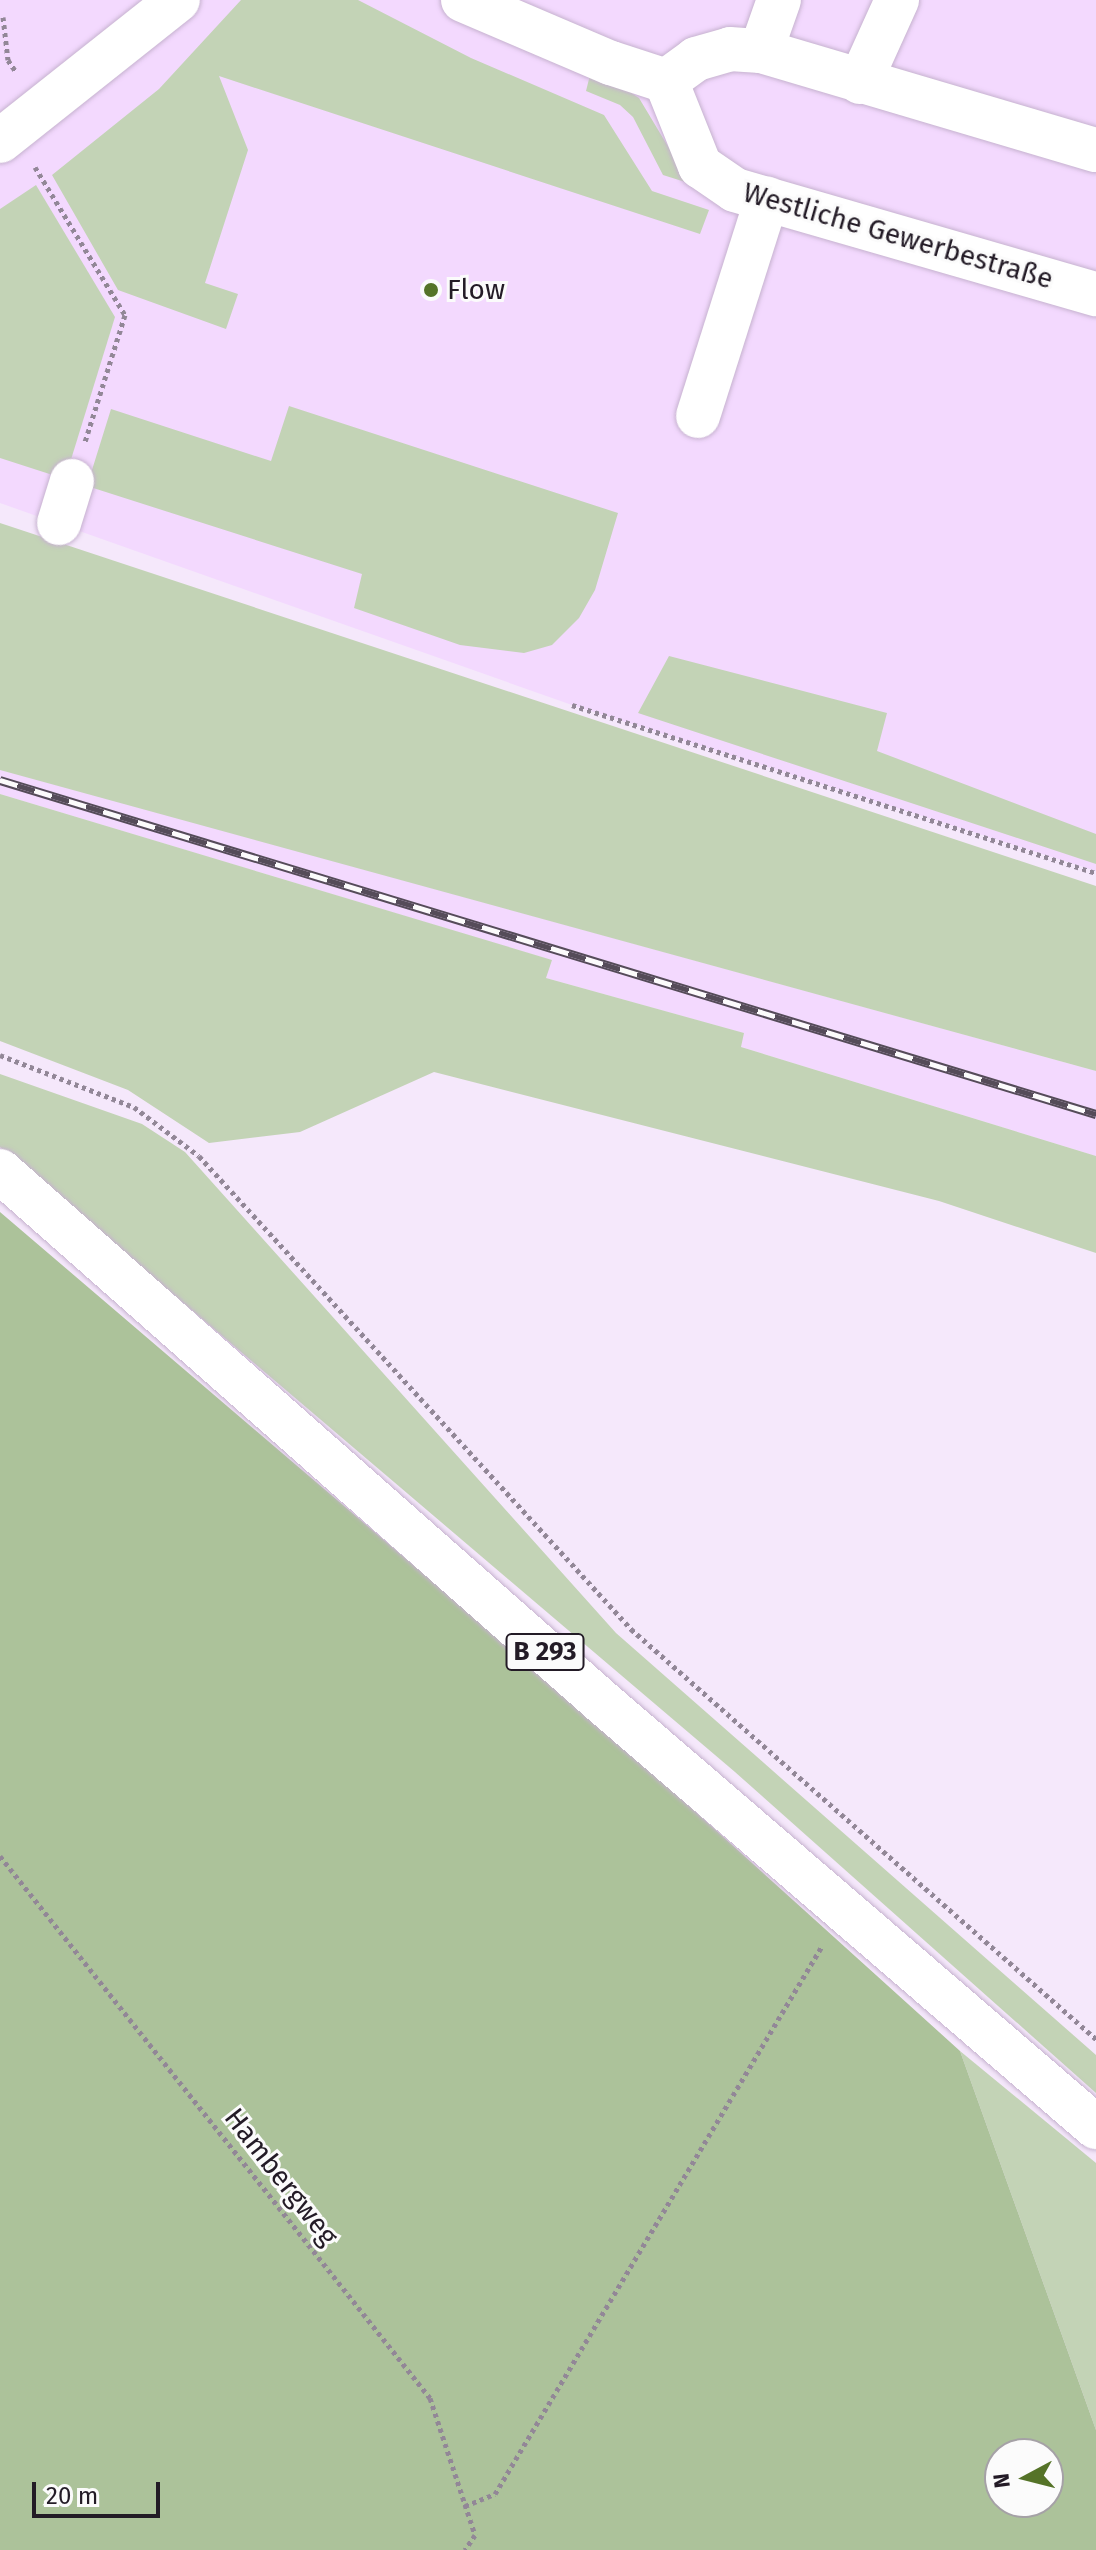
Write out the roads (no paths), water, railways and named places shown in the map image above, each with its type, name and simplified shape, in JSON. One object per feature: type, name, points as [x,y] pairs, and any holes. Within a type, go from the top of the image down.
[{"type":"main road","points":[[463,0],[611,63],[666,81],[696,59],[730,49],[761,51],[1096,150]]},
{"type":"main road","points":[[761,51],[779,0]]},
{"type":"main road","points":[[860,82],[897,0]]},
{"type":"main road","points":[[19,127],[169,3]]},
{"type":"main road","name":"Westliche Gewerbestraße","points":[[666,81],[700,166],[735,190],[1096,294]]},
{"type":"main road","points":[[698,416],[767,199]]},
{"type":"main road","points":[[59,523],[72,481]]},
{"type":"main road","name":"B 293","points":[[0,1171],[602,1702],[1096,2127]]},
{"type":"railway","points":[[0,780],[1096,1114]]},
{"type":"place","name":"Flow","points":[[431,290]]}]
